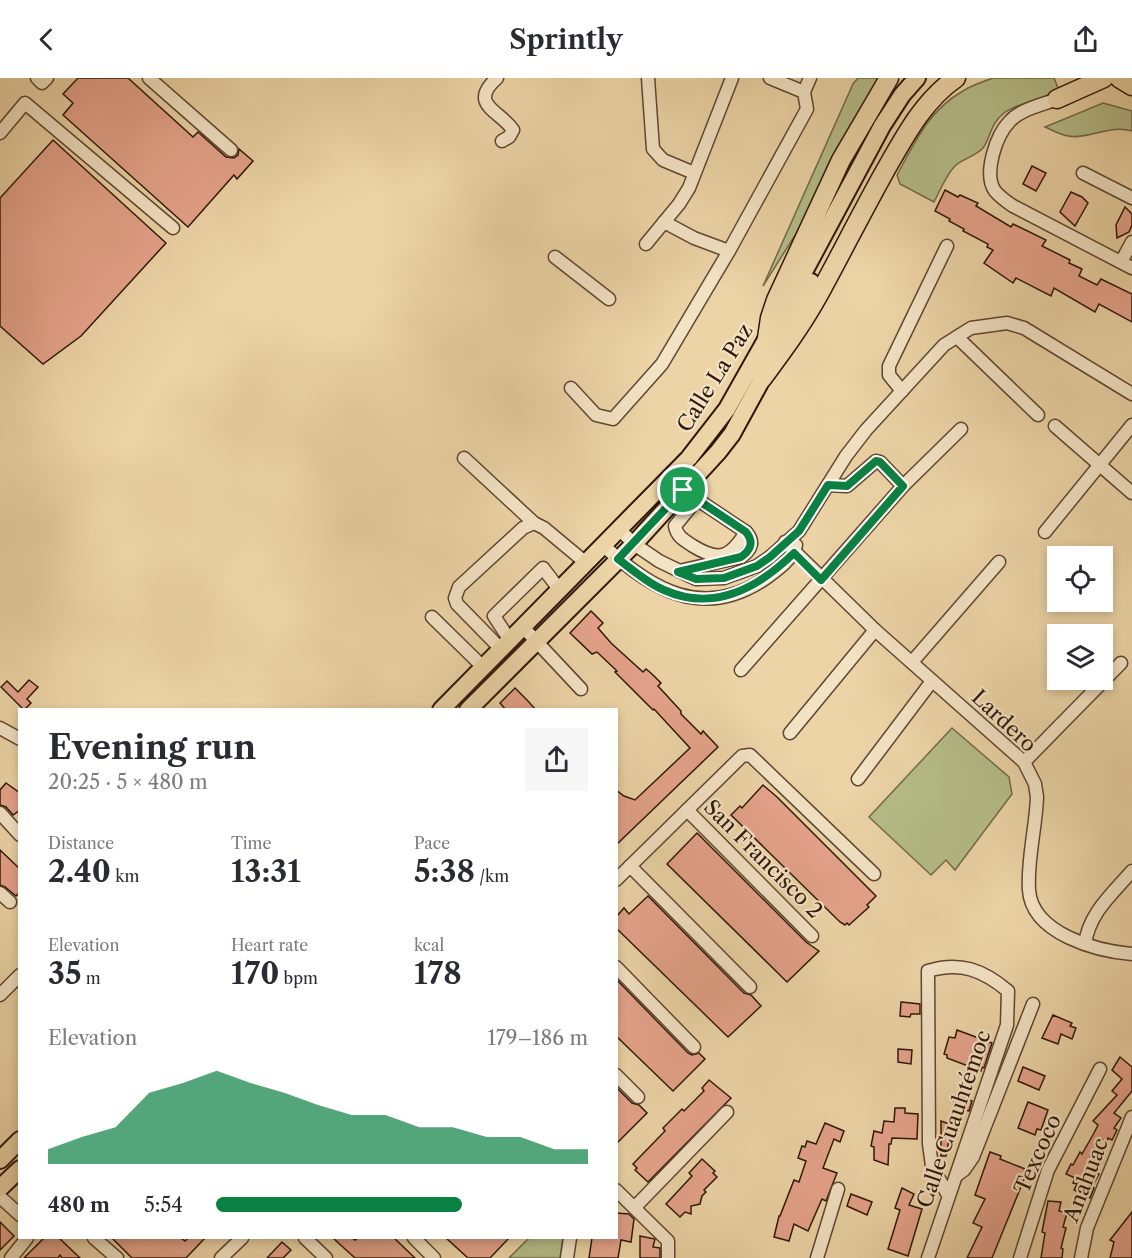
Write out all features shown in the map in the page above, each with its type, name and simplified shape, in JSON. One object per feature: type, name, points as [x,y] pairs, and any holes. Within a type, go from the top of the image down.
[{"type":"highway","points":[[767,338],[770,318],[780,292],[841,160],[889,78]]},
{"type":"highway","points":[[762,379],[795,336],[818,297],[858,218],[914,122],[939,90],[957,78]]},
{"type":"highway","points":[[1057,99],[1069,78]]},
{"type":"highway","points":[[1057,99],[1104,78]]},
{"type":"highway","points":[[1119,78],[1132,86]]},
{"type":"main road","name":"Calle La Paz","points":[[474,707],[618,559],[690,495],[732,434],[762,379],[803,285],[888,116],[917,78]]},
{"type":"main road","name":"Calle La Paz","points":[[443,708],[689,458],[712,430],[727,409],[767,338],[803,285],[906,103],[929,78]]},
{"type":"main road","points":[[0,1160],[18,1142]]},
{"type":"main road","points":[[0,1188],[18,1171]]},
{"type":"street","points":[[37,78],[42,84],[47,78]]},
{"type":"street","points":[[149,78],[231,150]]},
{"type":"street","points":[[497,78],[485,95],[485,102],[513,130],[509,137],[502,141]]},
{"type":"street","points":[[648,78],[653,149],[663,160],[694,173]]},
{"type":"street","points":[[646,244],[679,204],[689,188],[732,78]]},
{"type":"street","points":[[771,78],[804,92]]},
{"type":"street","points":[[571,388],[596,415],[613,419],[662,364],[729,251],[807,109],[804,92],[810,78]]},
{"type":"street","points":[[1057,99],[1021,113],[1010,121],[995,147],[990,174],[991,182],[1001,198],[1013,206],[1127,265],[1132,242]]},
{"type":"street","points":[[0,132],[25,103],[172,228]]},
{"type":"street","points":[[1083,173],[1132,198]]},
{"type":"street","points":[[664,222],[694,238],[729,251]]},
{"type":"street","points":[[902,391],[889,375],[889,366],[947,246]]},
{"type":"street","points":[[555,257],[609,299]]},
{"type":"street","points":[[603,545],[618,559],[663,590],[676,595],[719,597],[748,588],[769,576],[794,553],[799,531],[846,456],[866,430],[944,345],[971,328],[1007,323],[1024,328],[1132,394]]},
{"type":"street","points":[[957,337],[1038,415]]},
{"type":"street","points":[[1046,532],[1132,425]]},
{"type":"street","points":[[1055,426],[1132,493]]},
{"type":"street","points":[[741,670],[903,486],[961,429]]},
{"type":"street","points":[[464,458],[534,523],[544,528],[585,562]]},
{"type":"street","points":[[828,485],[847,486],[876,461],[880,462],[903,486]]},
{"type":"street","points":[[678,572],[741,557],[749,551],[751,545],[750,537],[746,532],[690,495],[675,526],[676,533],[680,537],[706,554],[719,556],[733,551],[746,532]]},
{"type":"street","points":[[505,644],[457,604],[456,593],[459,587],[523,528],[534,523]]},
{"type":"street","points":[[619,529],[634,544],[678,572],[696,579],[724,578],[741,573],[770,557],[784,542],[799,531]]},
{"type":"street","name":"Lardero","points":[[784,542],[875,630],[1024,762],[1035,784],[1037,797],[1029,893],[1037,911],[1055,931],[1113,953],[1132,954]]},
{"type":"street","points":[[912,662],[999,562]]},
{"type":"street","points":[[505,644],[494,616],[543,568],[559,589]]},
{"type":"street","points":[[692,597],[696,579]]},
{"type":"street","points":[[432,617],[483,667]]},
{"type":"street","points":[[522,626],[581,689]]},
{"type":"street","points":[[790,733],[875,630]]},
{"type":"street","points":[[1024,762],[1121,663]]},
{"type":"street","points":[[858,779],[932,681]]},
{"type":"street","points":[[0,728],[18,738]]},
{"type":"street","points":[[618,878],[742,756],[750,755],[874,874]]},
{"type":"street","name":"San Francisco 2","points":[[687,810],[813,936]]},
{"type":"street","points":[[0,813],[18,833]]},
{"type":"street","points":[[630,866],[750,987]]},
{"type":"street","points":[[1085,944],[1086,935],[1096,913],[1132,871]]},
{"type":"street","points":[[0,893],[10,902]]},
{"type":"street","name":"Calle Cuauhtémoc","points":[[928,1258],[1007,1025],[1008,991],[990,976],[968,968],[944,966],[928,971],[928,1144],[932,1166],[948,1195]]},
{"type":"street","points":[[618,969],[694,1047]]},
{"type":"street","points":[[0,995],[18,977]]},
{"type":"street","points":[[954,1178],[964,1170],[973,1156],[1033,1004]]},
{"type":"street","name":"Texcoco","points":[[1020,1258],[1048,1170],[1101,1069]]},
{"type":"street","points":[[618,1077],[638,1097]]},
{"type":"street","points":[[635,1207],[727,1112]]},
{"type":"street","name":"Anahuac","points":[[1081,1258],[1087,1228],[1132,1117]]},
{"type":"street","points":[[817,1258],[838,1189]]},
{"type":"street","points":[[618,1192],[668,1241],[668,1258]]},
{"type":"street","points":[[0,1197],[18,1213]]},
{"type":"street","points":[[11,1258],[26,1239]]},
{"type":"street","points":[[95,1239],[117,1258]]},
{"type":"street","points":[[222,1258],[241,1239]]},
{"type":"street","points":[[306,1239],[326,1258]]},
{"type":"street","points":[[415,1239],[434,1258]]},
{"type":"street","points":[[567,1258],[570,1239]]},
{"type":"green space","points":[[858,78],[881,78],[816,202],[763,286],[853,84]]},
{"type":"green space","points":[[993,78],[1054,78],[1058,88],[1048,96],[1011,109],[999,117],[983,148],[955,166],[934,202],[900,184],[897,175],[932,117],[963,91]]},
{"type":"green space","points":[[1103,103],[1132,111],[1132,131],[1116,129],[1076,137],[1062,135],[1045,127]]},
{"type":"green space","points":[[952,728],[1009,777],[1012,794],[955,870],[946,860],[931,875],[869,817]]},
{"type":"green space","points":[[528,1239],[563,1239],[560,1258],[509,1258]]},
{"type":"building","points":[[78,78],[128,78],[193,137],[198,132],[226,157],[234,158],[238,155],[239,149],[253,161],[237,179],[234,175],[188,227],[63,115],[73,103],[63,94]]},
{"type":"building","points":[[53,140],[166,243],[81,336],[43,364],[0,326],[0,198]]},
{"type":"building","points":[[1032,166],[1046,173],[1036,191],[1023,184]]},
{"type":"building","points":[[945,190],[978,203],[976,206],[1011,227],[1013,224],[1046,240],[1042,246],[1070,260],[1069,263],[1082,269],[1079,276],[1097,285],[1101,279],[1132,294],[1132,322],[1099,304],[1095,312],[1054,288],[1051,296],[1016,278],[1013,283],[984,263],[993,250],[987,247],[988,244],[963,231],[964,229],[949,221],[950,219],[935,211]]},
{"type":"building","points":[[1071,192],[1088,203],[1075,226],[1060,212]]},
{"type":"building","points":[[1125,207],[1132,214],[1132,225],[1129,232],[1117,238],[1116,225]]},
{"type":"building","points":[[591,611],[603,623],[598,628],[611,643],[643,672],[646,669],[652,674],[661,683],[658,686],[681,711],[681,714],[701,734],[703,731],[718,747],[618,843],[618,792],[635,800],[690,748],[615,672],[617,671],[597,652],[592,654],[570,633]]},
{"type":"building","points":[[29,680],[38,687],[27,699],[31,703],[26,708],[22,708],[1,687],[7,681],[18,692]]},
{"type":"building","points":[[515,688],[534,708],[504,708],[500,703]]},
{"type":"building","points":[[6,783],[18,792],[18,811],[13,815],[6,807],[0,805],[0,790]]},
{"type":"building","points":[[763,785],[876,896],[867,905],[869,907],[849,925],[840,922],[731,815],[740,806],[742,808]]},
{"type":"building","points":[[697,833],[806,942],[819,951],[787,982],[667,864]]},
{"type":"building","points":[[0,850],[18,867],[18,894],[16,896],[0,885]]},
{"type":"building","points":[[648,896],[744,993],[751,995],[761,1006],[728,1037],[618,930],[618,915],[624,908],[629,914]]},
{"type":"building","points":[[618,981],[688,1053],[692,1055],[699,1053],[705,1059],[673,1091],[618,1038]]},
{"type":"building","points":[[901,1002],[920,1004],[920,1014],[911,1014],[910,1017],[900,1016]]},
{"type":"building","points":[[1053,1015],[1072,1023],[1070,1026],[1076,1028],[1072,1039],[1061,1034],[1058,1044],[1042,1038]]},
{"type":"building","points":[[957,1030],[992,1043],[981,1071],[947,1058],[944,1054],[949,1037],[955,1038]]},
{"type":"building","points":[[898,1049],[912,1050],[911,1064],[898,1062]]},
{"type":"building","points":[[1120,1057],[1132,1067],[1132,1091],[1114,1113],[1121,1118],[1114,1128],[1117,1130],[1112,1140],[1108,1138],[1107,1142],[1102,1139],[1090,1156],[1097,1160],[1091,1170],[1099,1174],[1092,1187],[1094,1188],[1090,1198],[1074,1190],[1077,1184],[1073,1183],[1075,1178],[1066,1174],[1080,1152],[1082,1154],[1094,1133],[1098,1125],[1093,1121],[1117,1095],[1112,1091],[1122,1079],[1112,1070]]},
{"type":"building","points":[[1023,1067],[1045,1076],[1039,1090],[1018,1081]]},
{"type":"building","points":[[709,1080],[731,1098],[648,1182],[635,1170],[637,1168],[633,1164],[665,1131],[663,1128],[704,1091],[702,1088]]},
{"type":"building","points":[[618,1089],[632,1103],[639,1105],[647,1113],[618,1142]]},
{"type":"building","points":[[956,1095],[972,1101],[969,1111],[953,1106]]},
{"type":"building","points":[[1028,1102],[1048,1110],[1041,1130],[1037,1129],[1035,1135],[1018,1128]]},
{"type":"building","points":[[895,1108],[905,1108],[905,1113],[918,1114],[917,1139],[892,1138],[889,1144],[888,1165],[874,1160],[874,1147],[871,1146],[874,1131],[882,1133],[884,1121],[894,1122]]},
{"type":"building","points":[[941,1121],[952,1125],[946,1156],[941,1156]]},
{"type":"building","points":[[825,1123],[844,1131],[840,1142],[834,1139],[823,1168],[837,1173],[826,1201],[822,1199],[808,1231],[794,1224],[789,1241],[774,1237],[779,1216],[794,1180],[799,1182],[806,1161],[798,1158],[802,1146],[805,1147],[807,1141],[816,1144]]},
{"type":"building","points":[[990,1152],[1027,1172],[992,1258],[967,1258],[982,1227],[973,1223],[985,1199],[975,1195]]},
{"type":"building","points":[[702,1159],[715,1171],[713,1173],[717,1177],[704,1190],[706,1192],[700,1204],[691,1206],[691,1214],[685,1212],[680,1217],[666,1204],[692,1176],[689,1173]]},
{"type":"building","points":[[902,1188],[914,1194],[909,1205],[922,1209],[908,1256],[888,1249],[900,1210],[895,1208]]},
{"type":"building","points":[[851,1194],[872,1202],[867,1215],[847,1206]]},
{"type":"building","points":[[1048,1201],[1061,1202],[1059,1211],[1067,1213],[1063,1227],[1066,1228],[1061,1248],[1063,1249],[1062,1258],[1041,1258],[1045,1233],[1042,1232]]},
{"type":"building","points":[[1132,1212],[1132,1258],[1110,1258],[1114,1242],[1110,1240]]},
{"type":"building","points":[[618,1213],[629,1214],[634,1219],[631,1242],[621,1240],[618,1258],[589,1258],[592,1239],[618,1239]]},
{"type":"building","points":[[0,1222],[14,1236],[0,1250]]},
{"type":"building","points":[[640,1236],[655,1239],[653,1247],[660,1248],[660,1258],[640,1258]]},
{"type":"building","points":[[43,1239],[60,1239],[80,1258],[62,1258],[60,1255],[58,1258],[24,1258]]},
{"type":"building","points":[[113,1239],[182,1239],[185,1241],[204,1239],[186,1258],[132,1258]]},
{"type":"building","points":[[334,1239],[395,1239],[415,1258],[355,1258]]},
{"type":"building","points":[[447,1239],[508,1239],[490,1258],[468,1258]]},
{"type":"building","points":[[282,1242],[291,1250],[283,1258],[267,1258]]},
{"type":"route","points":[[876,461],[880,462],[903,486],[821,580],[794,553],[758,583],[739,592],[712,598],[676,595],[663,590],[618,559],[683,490],[750,537],[749,551],[741,557],[678,572],[696,579],[724,578],[757,566],[799,531],[828,485],[847,486],[876,461]]}]
